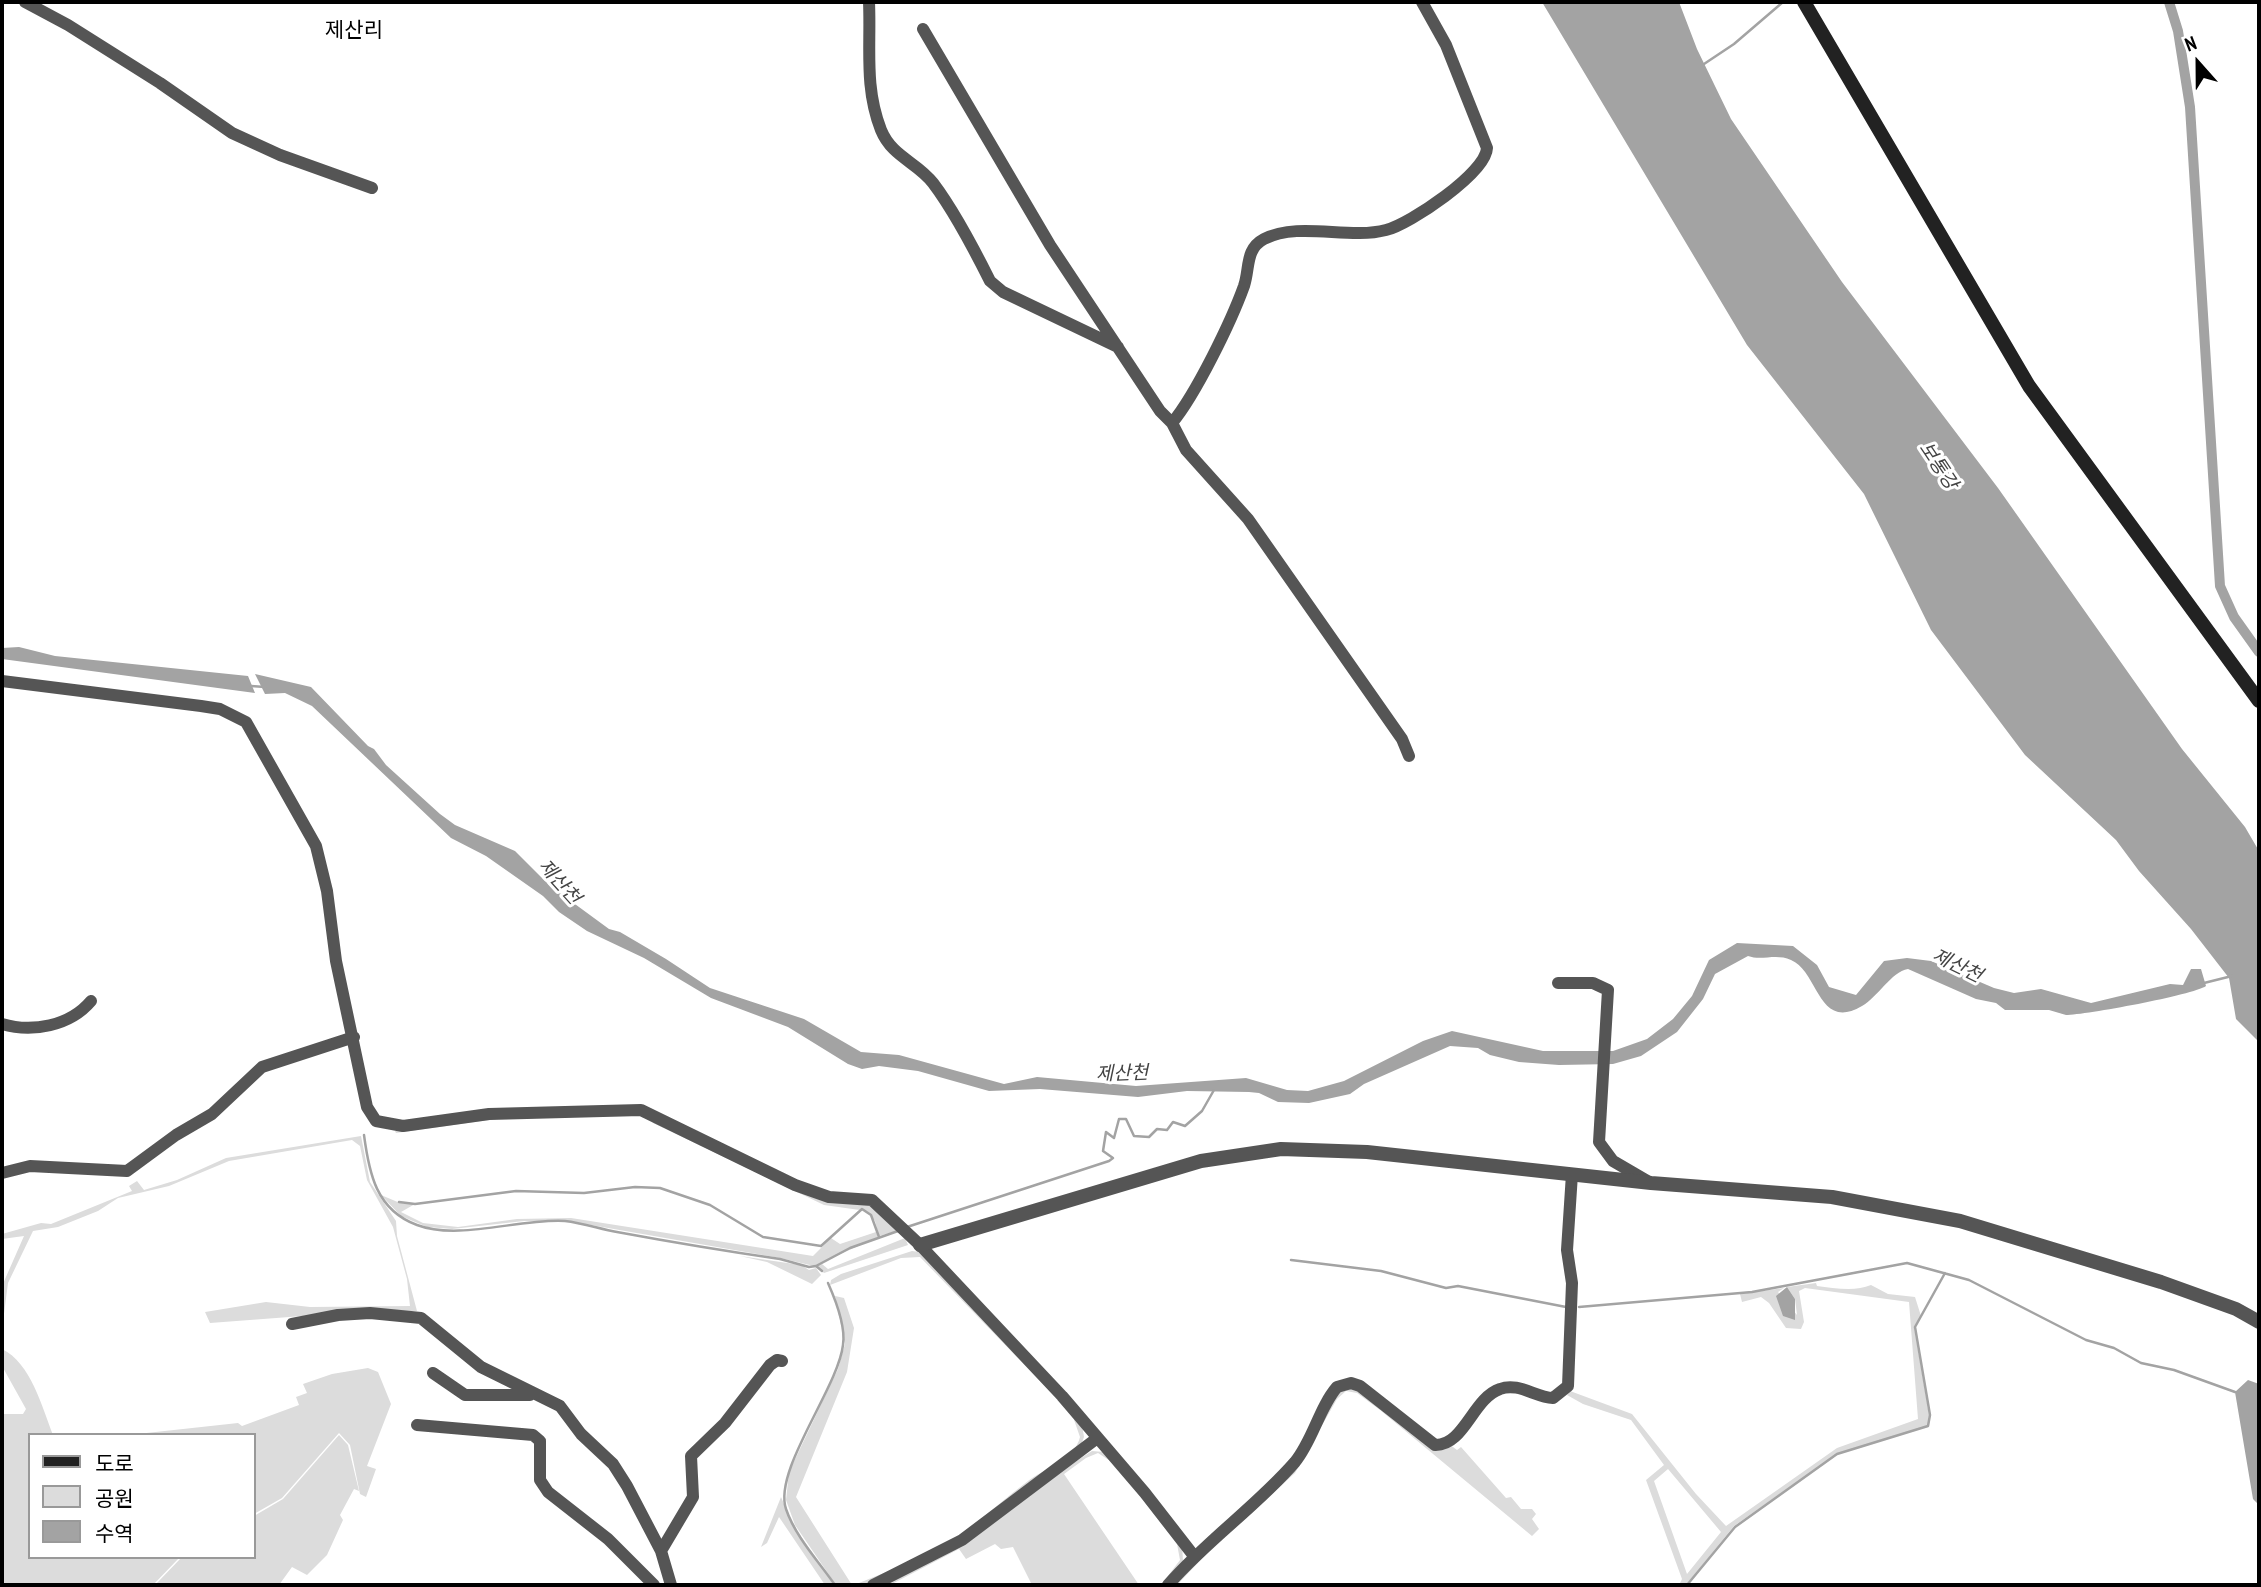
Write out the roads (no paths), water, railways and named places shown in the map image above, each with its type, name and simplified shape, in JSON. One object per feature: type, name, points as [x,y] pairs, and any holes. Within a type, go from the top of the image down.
[{"type":"main road","points":[[1804,2],[2029,386],[2259,701]]},
{"type":"street","points":[[24,2],[68,24],[232,133],[280,155],[372,188]]},
{"type":"street","points":[[869,2],[867,74],[876,115],[887,142],[895,153],[932,182],[989,281],[1003,292],[1118,348]]},
{"type":"street","points":[[1172,423],[1233,312],[1255,246],[1268,238],[1289,233],[1387,230],[1454,190],[1482,163],[1487,148],[1446,45],[1422,2]]},
{"type":"street","points":[[923,29],[1012,183],[1118,348],[1160,411],[1172,423],[1186,450],[1233,500],[1295,583],[1402,739],[1409,756]]},
{"type":"street","points":[[2,681],[211,707],[246,722],[316,846],[338,974],[354,1037],[367,1107],[372,1119],[379,1124],[403,1126],[489,1114],[641,1110],[795,1185],[829,1196],[872,1200],[920,1245],[1062,1396],[1096,1439],[1145,1493],[1194,1556]]},
{"type":"street","points":[[1558,983],[1593,983],[1608,990],[1598,1114],[1599,1142],[1614,1161],[1651,1183]]},
{"type":"street","points":[[2,1024],[41,1028],[71,1017],[91,1001]]},
{"type":"street","points":[[2,1173],[30,1166],[127,1171],[176,1135],[212,1114],[262,1067],[354,1037]]},
{"type":"street","points":[[920,1245],[1201,1161],[1281,1149],[1367,1152],[1651,1183],[1832,1197],[1960,1221],[2161,1282],[2236,1309],[2259,1322]]},
{"type":"street","points":[[1168,1585],[1194,1556],[1293,1464],[1333,1392],[1343,1384],[1360,1386],[1435,1446],[1447,1443],[1455,1436],[1484,1400],[1499,1389],[1520,1388],[1553,1398],[1565,1392],[1569,1379],[1572,1311],[1572,1283],[1567,1250],[1572,1174]]},
{"type":"street","points":[[292,1324],[338,1315],[370,1313],[421,1318],[481,1367],[560,1406],[582,1434],[613,1464],[661,1551],[671,1585]]},
{"type":"street","points":[[661,1551],[693,1497],[691,1456],[725,1423],[770,1365],[777,1360],[782,1361]]},
{"type":"street","points":[[433,1373],[464,1395],[536,1395]]},
{"type":"street","points":[[417,1425],[533,1434],[540,1441],[540,1480],[548,1492],[608,1539],[654,1585]]},
{"type":"street","points":[[873,1585],[962,1540],[1096,1439]]},
{"type":"water","name":"보통강","points":[[1542,2],[1679,2],[1697,49],[1731,119],[1842,282],[1998,488],[2182,749],[2245,827],[2259,851],[2259,1042],[2236,1019],[2229,978],[2191,929],[2139,871],[2116,840],[2025,755],[1931,630],[1864,494],[1747,345]]},
{"type":"water","points":[[19,647],[55,656],[248,676],[255,693],[2,659],[2,648]]},
{"type":"water","points":[[255,674],[311,687],[374,749],[386,765],[440,814],[455,825],[515,851],[549,885],[609,929],[620,932],[710,988],[804,1019],[861,1052],[899,1055],[1004,1084],[1037,1077],[1136,1086],[1246,1078],[1287,1090],[1308,1091],[1344,1081],[1423,1041],[1452,1031],[1543,1051],[1613,1051],[1647,1039],[1673,1019],[1692,996],[1709,960],[1737,943],[1793,946],[1817,965],[1829,987],[1856,995],[1884,961],[1907,958],[1931,961],[1994,988],[2014,993],[2041,989],[2091,1003],[2170,984],[2183,985],[2191,969],[2201,969],[2206,986],[2138,1004],[2066,1015],[2049,1010],[2005,1010],[1996,1003],[1976,999],[1908,969],[1896,975],[1862,1006],[1847,1012],[1836,1011],[1828,1006],[1800,966],[1791,960],[1748,956],[1715,974],[1703,999],[1677,1032],[1641,1056],[1613,1064],[1559,1065],[1519,1062],[1490,1055],[1478,1048],[1450,1046],[1364,1084],[1350,1094],[1309,1103],[1278,1102],[1259,1093],[1249,1092],[1187,1091],[1138,1097],[1040,1089],[989,1091],[918,1071],[879,1066],[862,1069],[848,1064],[788,1027],[711,998],[644,958],[587,931],[486,856],[451,838],[312,706],[285,693],[265,694]]},
{"type":"water","points":[[1787,1287],[1795,1299],[1795,1320],[1783,1316],[1776,1296]]},
{"type":"water","points":[[2248,1380],[2259,1384],[2259,1505],[2253,1499],[2235,1392]]},
{"type":"waterway","points":[[1704,64],[1734,44],[1783,2]]},
{"type":"waterway","points":[[2169,2],[2178,31],[2190,107],[2220,586],[2234,617],[2259,652]]},
{"type":"waterway","name":"제산천","points":[[251,686],[265,687]]},
{"type":"waterway","name":"제산천","points":[[2204,983],[2232,976]]},
{"type":"waterway","points":[[907,1227],[1109,1161],[1113,1158],[1103,1151],[1106,1132],[1114,1138],[1119,1119],[1126,1119],[1134,1136],[1149,1137],[1157,1129],[1167,1130],[1173,1122],[1185,1126],[1202,1111],[1214,1090]]},
{"type":"waterway","points":[[364,1135],[377,1189],[392,1210],[417,1225],[452,1231],[565,1221],[780,1259],[809,1267],[816,1266]]},
{"type":"waterway","points":[[399,1202],[415,1204],[516,1191],[584,1193],[635,1187],[660,1188],[710,1205],[763,1237],[821,1246],[862,1209],[871,1215],[879,1237]]},
{"type":"waterway","points":[[822,1271],[816,1266],[850,1248],[898,1231]]},
{"type":"waterway","points":[[1291,1260],[1381,1271],[1446,1288],[1458,1286],[1566,1307]]},
{"type":"waterway","points":[[1579,1307],[1752,1292],[1907,1263],[1969,1280],[2086,1340],[2114,1348],[2141,1363],[2174,1370],[2235,1392]]},
{"type":"waterway","points":[[1687,1585],[1735,1527],[1837,1454],[1928,1426],[1930,1415],[1915,1327],[1945,1273]]},
{"type":"waterway","points":[[828,1283],[842,1322],[843,1345],[839,1363],[797,1451],[785,1493],[786,1509],[795,1529],[835,1585]]},
{"type":"district","name":"제산리","points":[[354,31]]}]
